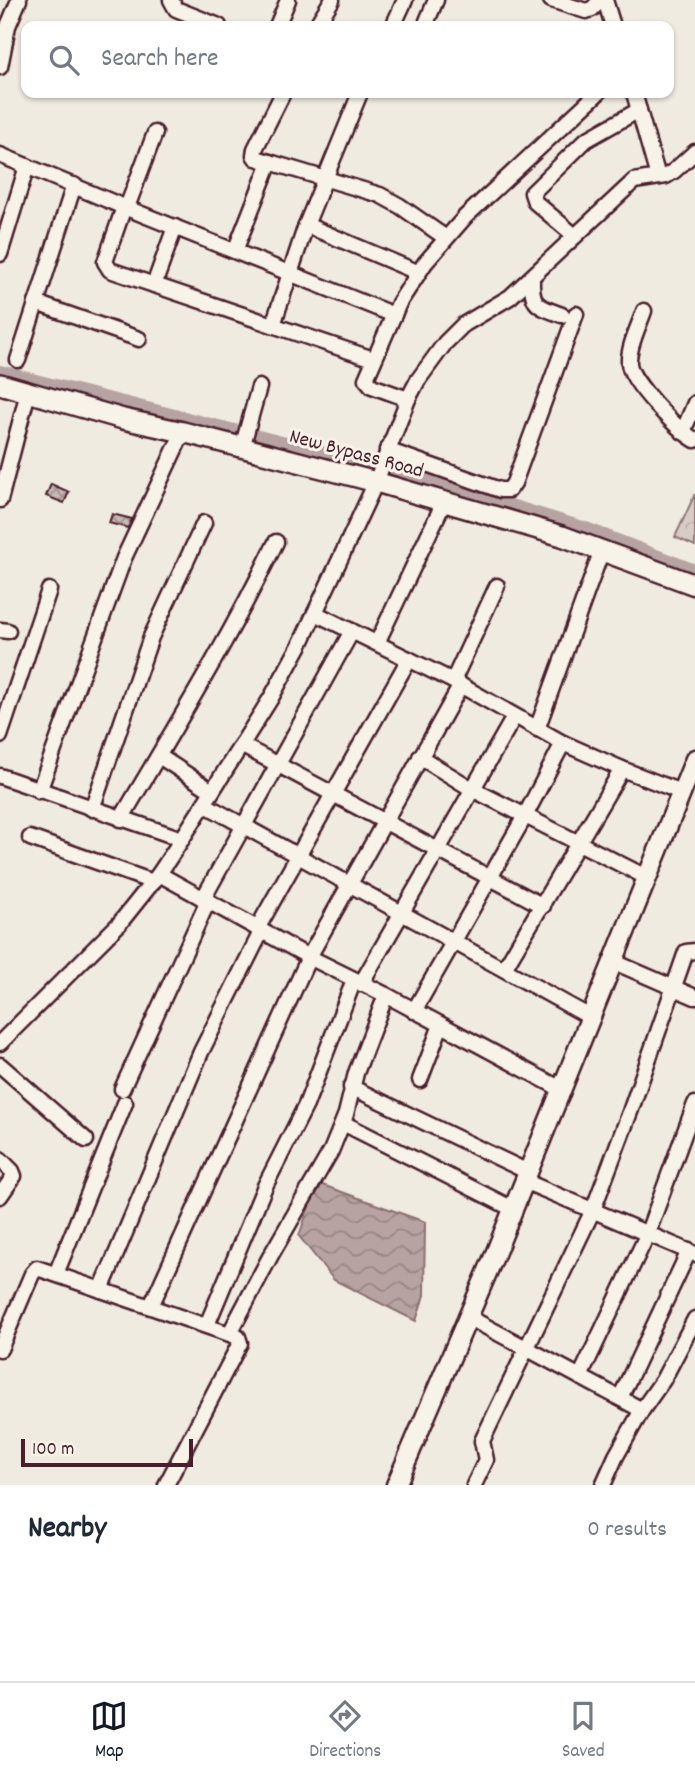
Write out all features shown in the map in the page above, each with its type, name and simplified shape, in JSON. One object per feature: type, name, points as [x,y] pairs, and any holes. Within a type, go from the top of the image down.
[{"type":"main road","name":"New Bypass Road","points":[[0,384],[122,419],[183,432],[244,439],[381,467],[444,502],[562,536],[695,585]]},
{"type":"street","points":[[0,67],[8,26],[19,0]]},
{"type":"street","points":[[172,0],[176,9],[206,21]]},
{"type":"street","points":[[279,21],[288,0]]},
{"type":"street","points":[[319,21],[332,0]]},
{"type":"street","points":[[395,21],[405,0]]},
{"type":"street","points":[[427,21],[436,0]]},
{"type":"street","points":[[551,0],[586,11],[603,0],[611,21]]},
{"type":"street","points":[[281,98],[254,152],[256,158],[366,190],[390,200],[446,238]]},
{"type":"street","points":[[273,325],[306,225],[358,98]]},
{"type":"street","points":[[408,399],[368,383],[366,379],[373,359],[417,272],[500,183],[593,98]]},
{"type":"street","points":[[635,98],[658,177]]},
{"type":"street","points":[[575,236],[536,202],[531,193],[586,140],[639,110]]},
{"type":"street","points":[[155,133],[129,202],[124,207],[105,265],[110,270],[373,359]]},
{"type":"street","points":[[0,1043],[119,924],[156,878],[182,839],[271,698],[315,613],[381,467],[408,399],[418,380],[453,333],[510,297],[634,181],[674,171],[695,152]]},
{"type":"street","points":[[0,155],[394,315]]},
{"type":"street","points":[[234,251],[270,162]]},
{"type":"street","points":[[0,254],[27,166]]},
{"type":"street","points":[[18,360],[74,185]]},
{"type":"street","points":[[306,225],[417,272]]},
{"type":"street","points":[[154,285],[176,227]]},
{"type":"street","points":[[381,467],[509,490],[514,483],[569,315],[535,303],[531,292],[532,277]]},
{"type":"street","points":[[36,303],[139,339]]},
{"type":"street","points":[[644,311],[630,353],[630,369],[669,420],[689,436],[695,403]]},
{"type":"street","points":[[244,439],[259,387]]},
{"type":"street","points":[[0,500],[28,392]]},
{"type":"street","points":[[39,791],[124,558],[183,432]]},
{"type":"street","points":[[377,643],[444,502]]},
{"type":"street","points":[[92,809],[151,637],[204,523]]},
{"type":"street","points":[[121,819],[208,675],[249,600],[276,542]]},
{"type":"street","points":[[537,729],[602,550]]},
{"type":"street","points":[[151,1306],[309,957],[385,823],[457,683],[497,586]]},
{"type":"street","points":[[0,736],[49,590]]},
{"type":"street","points":[[315,613],[457,683],[564,743],[681,792]]},
{"type":"street","points":[[56,1274],[124,1096],[206,900],[352,631]]},
{"type":"street","points":[[102,1290],[201,1052],[259,930],[409,659]]},
{"type":"street","points":[[207,1325],[265,1186],[300,1117],[357,982],[402,914],[514,717]]},
{"type":"street","points":[[414,1011],[564,743]]},
{"type":"street","points":[[241,745],[543,906]]},
{"type":"street","points":[[159,756],[212,791]]},
{"type":"street","points":[[419,757],[472,789],[646,877]]},
{"type":"street","points":[[396,1485],[513,1209],[695,759]]},
{"type":"street","points":[[504,969],[622,769]]},
{"type":"street","points":[[0,776],[182,839]]},
{"type":"street","points":[[204,804],[297,858],[590,1017]]},
{"type":"street","points":[[30,838],[156,878],[206,900],[561,1089]]},
{"type":"street","points":[[474,1485],[486,1460],[482,1441],[593,1210],[686,952],[695,951]]},
{"type":"street","points":[[612,961],[695,997]]},
{"type":"street","points":[[230,1333],[325,1162],[343,1123],[351,1087],[386,995]]},
{"type":"street","points":[[421,1080],[441,1025]]},
{"type":"street","points":[[0,1065],[86,1140]]},
{"type":"street","points":[[351,1087],[593,1210],[692,1253],[620,1398]]},
{"type":"street","points":[[580,1377],[647,1235],[695,1104]]},
{"type":"street","points":[[343,1123],[513,1209]]},
{"type":"street","points":[[0,1159],[14,1176],[0,1196]]},
{"type":"street","points":[[0,1349],[34,1270],[40,1269],[238,1337],[240,1343],[166,1485]]},
{"type":"street","points":[[468,1317],[642,1410]]},
{"type":"street","points":[[603,1485],[642,1410],[692,1334],[695,1319]]},
{"type":"green space","points":[[695,494],[695,546],[675,537]]},
{"type":"water","points":[[317,1183],[425,1222],[424,1295],[416,1321],[334,1280],[299,1236]]},
{"type":"building","points":[[51,484],[69,492],[64,503],[46,496]]},
{"type":"building","points":[[112,514],[132,519],[128,528],[109,523]]},
{"type":"waterway","points":[[0,371],[413,475],[589,529],[695,570]]}]
